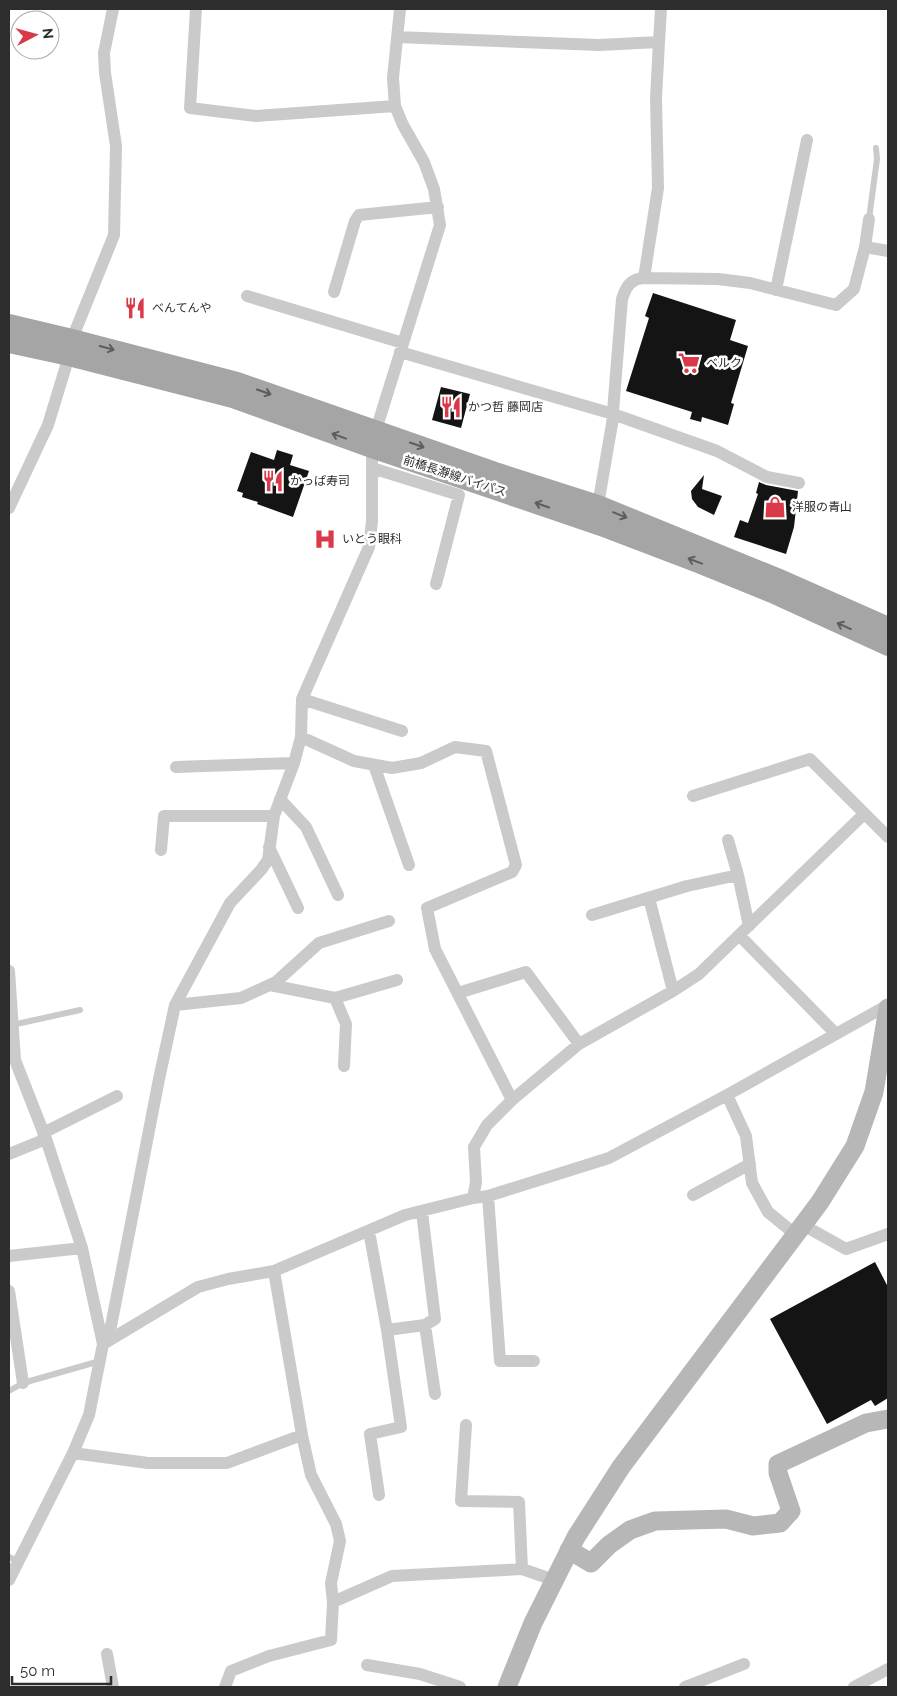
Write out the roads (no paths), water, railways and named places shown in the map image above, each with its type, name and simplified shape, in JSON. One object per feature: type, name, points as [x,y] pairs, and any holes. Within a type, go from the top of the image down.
[{"type":"main road","name":"前橋長瀞線バイパス","points":[[9,324],[71,347]]},
{"type":"main road","name":"前橋長瀞線バイパス","points":[[9,343],[71,347],[237,382],[373,449],[601,526],[698,562],[772,593],[888,646]]},
{"type":"main road","name":"前橋長瀞線バイパス","points":[[373,449],[495,472],[598,505],[778,578],[888,626]]},
{"type":"street","points":[[9,508],[48,425],[71,347],[114,235],[116,146],[105,73],[104,53],[113,9]]},
{"type":"street","points":[[196,9],[190,108],[256,116],[395,106]]},
{"type":"street","points":[[9,1580],[14,1559],[73,1453],[89,1415],[103,1344],[111,1326],[175,1005],[230,903],[268,860],[274,816],[294,763],[301,737],[302,699],[369,547],[372,521],[373,449],[440,226],[434,189],[424,162],[403,125],[395,106],[393,78],[400,9]]},
{"type":"street","points":[[644,278],[658,188],[656,98],[661,9]]},
{"type":"street","points":[[397,37],[599,45],[659,42]]},
{"type":"street","points":[[776,290],[807,140]]},
{"type":"street","points":[[334,292],[355,221],[359,215],[438,207]]},
{"type":"street","points":[[598,505],[613,414],[622,299],[627,285],[638,278],[718,278],[750,283],[836,305],[854,289],[865,248],[869,219]]},
{"type":"street","points":[[865,248],[888,251]]},
{"type":"street","points":[[247,296],[402,348],[613,414],[716,452],[767,477],[799,483]]},
{"type":"street","points":[[373,449],[459,496],[436,584]]},
{"type":"street","points":[[302,699],[402,731]]},
{"type":"street","points":[[301,737],[354,761],[392,768],[421,763],[455,747],[486,750],[516,865],[512,872],[427,908],[435,949],[512,1100]]},
{"type":"street","points":[[693,796],[810,759],[888,836]]},
{"type":"street","points":[[176,767],[294,763]]},
{"type":"street","points":[[374,765],[410,865]]},
{"type":"street","points":[[280,799],[306,827],[338,895]]},
{"type":"street","points":[[473,1198],[476,1182],[474,1147],[487,1124],[512,1100],[579,1044],[699,974],[864,814]]},
{"type":"street","points":[[161,850],[164,816],[274,816]]},
{"type":"street","points":[[728,840],[738,874],[749,926]]},
{"type":"street","points":[[269,847],[298,908]]},
{"type":"street","points":[[592,915],[687,886],[738,874]]},
{"type":"street","points":[[649,898],[672,991]]},
{"type":"street","points":[[175,1005],[241,998],[276,982],[319,943],[389,921]]},
{"type":"street","points":[[739,935],[836,1034]]},
{"type":"street","points":[[9,971],[11,1032],[15,1060],[44,1136],[82,1248],[103,1344]]},
{"type":"street","points":[[458,993],[526,972],[579,1044]]},
{"type":"street","points":[[270,985],[335,998],[397,980]]},
{"type":"street","points":[[335,998],[346,1024],[344,1066]]},
{"type":"street","points":[[103,1344],[198,1287],[228,1279],[274,1271],[405,1215],[488,1196],[609,1158],[888,1007]]},
{"type":"street","points":[[507,1687],[533,1623],[576,1537],[621,1468],[820,1202],[855,1146],[874,1092],[888,1007]]},
{"type":"street","points":[[727,1095],[746,1136],[752,1183],[768,1212],[799,1230],[846,1249],[888,1234]]},
{"type":"street","points":[[9,1154],[117,1096]]},
{"type":"street","points":[[693,1195],[750,1164]]},
{"type":"street","points":[[488,1196],[500,1361],[534,1361]]},
{"type":"street","points":[[387,1330],[425,1325],[435,1319],[422,1212]]},
{"type":"street","points":[[369,1230],[387,1330],[401,1427],[370,1434],[379,1495]]},
{"type":"street","points":[[9,1256],[82,1248]]},
{"type":"street","points":[[225,1687],[231,1671],[269,1656],[331,1640],[333,1602],[331,1583],[340,1541],[336,1524],[311,1475],[302,1435],[274,1271]]},
{"type":"street","points":[[9,1291],[23,1383]]},
{"type":"street","points":[[425,1325],[435,1394]]},
{"type":"street","points":[[569,1550],[591,1563],[609,1545],[630,1530],[655,1521],[726,1519],[753,1526],[780,1523],[791,1512],[778,1473],[778,1464],[866,1424],[888,1419]]},
{"type":"street","points":[[466,1425],[461,1501],[520,1502],[522,1569]]},
{"type":"street","points":[[73,1453],[148,1463],[227,1463],[302,1435]]},
{"type":"street","points":[[333,1602],[392,1576],[522,1569],[554,1580]]},
{"type":"street","points":[[107,1654],[113,1687]]},
{"type":"street","points":[[685,1687],[744,1664]]},
{"type":"street","points":[[367,1665],[420,1674],[460,1687]]},
{"type":"street","points":[[854,1687],[888,1669]]},
{"type":"lane","points":[[869,219],[877,159],[876,148]]},
{"type":"lane","points":[[11,1032],[80,1010]]},
{"type":"lane","points":[[9,1391],[23,1383],[100,1361]]},
{"type":"place","name":"べんてんや","points":[[135,308]]},
{"type":"place","name":"ベルク","points":[[689,363]]},
{"type":"place","name":"かつ哲 藤岡店","points":[[451,407]]},
{"type":"place","name":"かっぱ寿司","points":[[273,481]]},
{"type":"place","name":"洋服の青山","points":[[775,507]]},
{"type":"place","name":"いとう眼科","points":[[325,539]]}]
